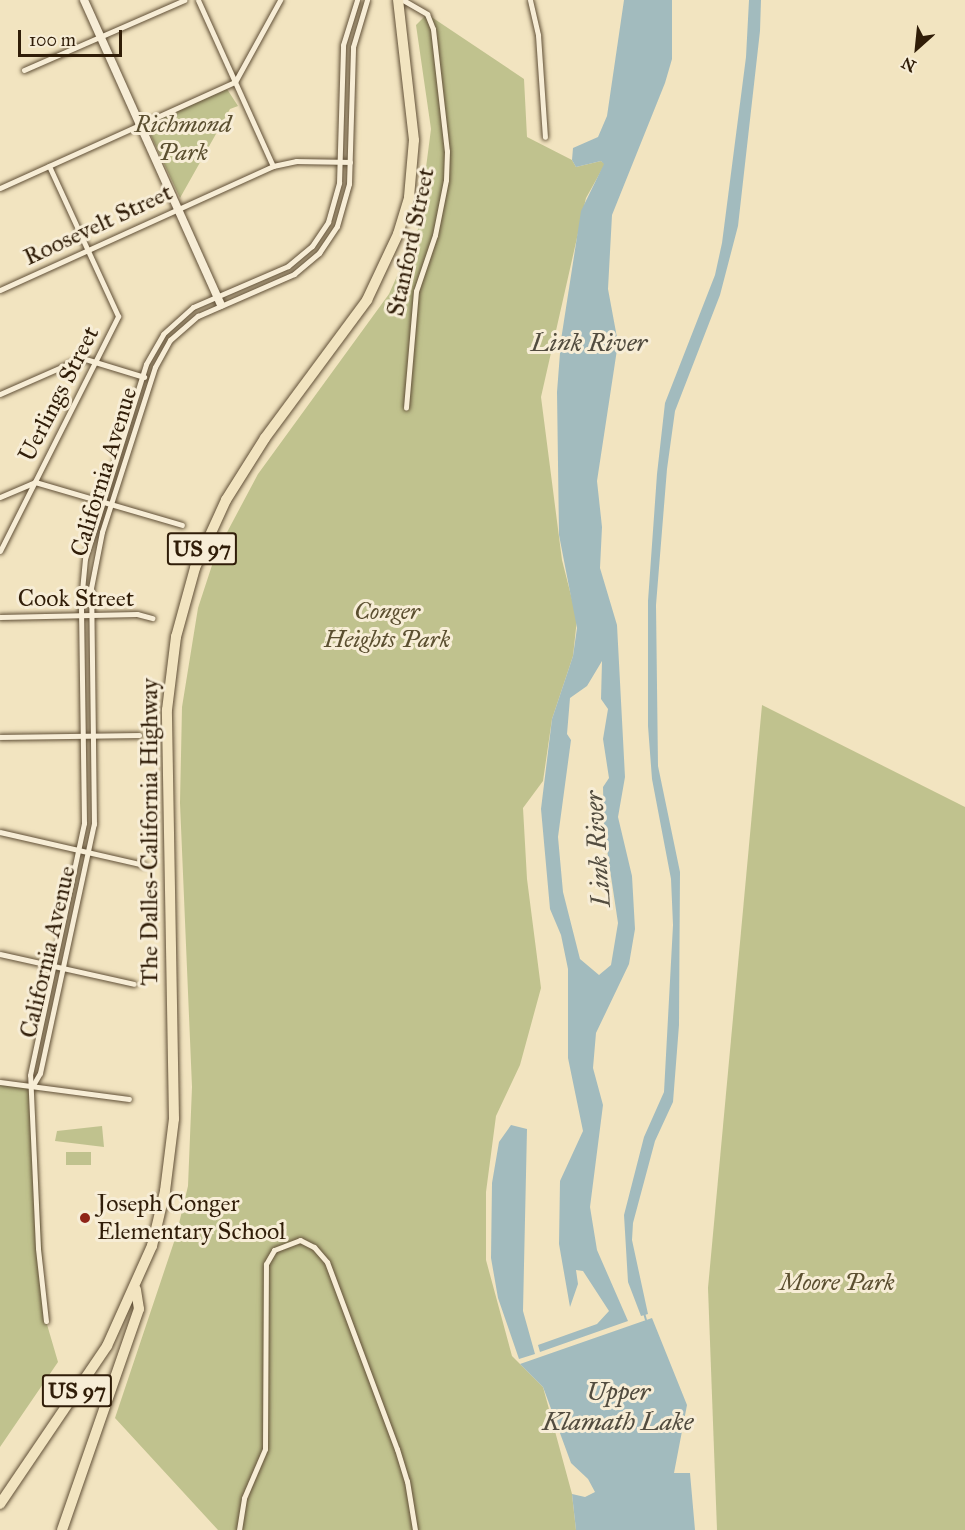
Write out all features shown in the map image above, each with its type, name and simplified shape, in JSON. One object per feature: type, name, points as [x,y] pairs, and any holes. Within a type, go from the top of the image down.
[{"type":"highway","name":"The Dalles-California Highway","points":[[0,1504],[107,1346],[136,1289],[160,1213],[174,1119],[167,710],[178,629],[195,568],[226,500],[265,438],[357,316],[392,251],[409,197],[414,159],[413,109],[398,0]]},
{"type":"highway","points":[[62,1530],[139,1309],[136,1289]]},
{"type":"street","points":[[84,0],[221,305]]},
{"type":"street","points":[[24,70],[100,34],[184,0]]},
{"type":"street","points":[[198,0],[273,166]]},
{"type":"street","points":[[0,188],[235,82],[280,0]]},
{"type":"street","name":"California Avenue","points":[[46,1321],[31,1135],[33,1085],[31,1071],[80,850],[85,811],[82,616],[85,559],[142,376],[156,344],[171,324],[193,307],[280,271],[312,246],[332,213],[340,162],[341,58],[357,0]]},
{"type":"street","name":"California Avenue","points":[[33,1085],[40,1072],[89,852],[95,811],[92,616],[94,561],[111,505],[151,379],[164,349],[178,331],[221,305],[285,280],[319,253],[341,217],[350,162],[351,59],[367,0]]},
{"type":"street","name":"Stanford Street","points":[[404,0],[427,14],[446,127],[446,180],[435,235],[416,291],[406,408]]},
{"type":"street","points":[[531,0],[538,35],[545,138]]},
{"type":"street","name":"Roosevelt Street","points":[[0,290],[273,166],[296,161],[350,162]]},
{"type":"street","points":[[49,166],[89,251]]},
{"type":"street","name":"Uerlings Street","points":[[0,550],[97,362],[118,316],[89,251]]},
{"type":"street","points":[[0,394],[82,358],[151,379]]},
{"type":"street","points":[[0,497],[35,482],[182,525]]},
{"type":"street","name":"Cook Street","points":[[0,617],[137,614],[152,618]]},
{"type":"street","points":[[0,737],[139,735]]},
{"type":"street","points":[[0,832],[144,865]]},
{"type":"street","points":[[0,954],[134,984]]},
{"type":"street","points":[[0,1082],[129,1099]]},
{"type":"street","points":[[240,1530],[244,1498],[264,1449],[266,1264],[273,1250],[300,1240],[314,1247],[327,1262],[397,1449],[407,1481],[415,1530]]},
{"type":"green space","name":"Conger Heights Park","points":[[427,14],[524,79],[527,137],[572,160],[576,167],[601,161],[605,164],[586,198],[541,397],[562,560],[577,619],[573,656],[552,719],[543,781],[523,808],[527,879],[541,988],[520,1065],[496,1116],[486,1192],[486,1260],[512,1356],[543,1387],[572,1494],[576,1530],[218,1530],[115,1418],[176,1236],[188,1186],[192,1087],[180,803],[182,707],[198,608],[216,553],[258,474],[389,294],[418,229],[431,129],[416,25]]},
{"type":"green space","name":"Richmond Park","points":[[227,89],[238,106],[230,109],[180,198],[146,125]]},
{"type":"green space","name":"Moore Park","points":[[762,705],[965,807],[965,1530],[717,1530],[708,1288]]},
{"type":"green space","points":[[0,1082],[33,1085],[46,1321],[58,1362],[0,1447]]},
{"type":"green space","points":[[102,1126],[104,1147],[55,1141],[57,1131]]},
{"type":"green space","points":[[66,1152],[91,1152],[91,1165],[66,1165]]},
{"type":"water","name":"Link River","points":[[624,0],[672,0],[672,59],[665,83],[612,215],[608,289],[618,343],[597,481],[602,527],[600,568],[617,625],[625,777],[618,817],[632,876],[635,929],[629,964],[596,1033],[593,1068],[603,1105],[590,1207],[597,1250],[628,1321],[540,1352],[538,1345],[597,1324],[609,1311],[583,1271],[576,1270],[578,1284],[570,1307],[559,1244],[560,1181],[583,1131],[568,1058],[568,969],[561,935],[550,909],[541,809],[552,719],[573,656],[577,628],[559,535],[557,392],[561,340],[581,211],[604,164],[601,161],[576,167],[572,160],[573,148],[598,137],[607,116]],"holes":[[[602,661],[601,699],[608,709],[603,739],[609,778],[603,787],[604,830],[618,923],[611,965],[599,975],[580,959],[563,892],[558,837],[571,740],[567,734],[570,698],[587,686]]]},
{"type":"water","points":[[749,0],[761,0],[760,31],[738,226],[720,295],[675,411],[667,469],[656,605],[658,766],[680,872],[679,1025],[673,1102],[655,1141],[633,1223],[632,1240],[648,1314],[641,1316],[628,1282],[624,1215],[644,1137],[664,1092],[673,925],[671,879],[652,779],[648,726],[648,601],[657,474],[665,403],[715,275],[722,243],[746,57]]},
{"type":"water","points":[[511,1125],[527,1129],[523,1311],[535,1354],[519,1359],[498,1298],[491,1258],[492,1183],[499,1142]]},
{"type":"water","name":"Upper Klamath Lake","points":[[652,1318],[687,1405],[674,1473],[690,1473],[695,1530],[576,1530],[572,1494],[585,1497],[595,1492],[588,1479],[571,1463],[543,1387],[520,1364]]},
{"type":"waterway","points":[[644,1313],[646,1320]]},
{"type":"place","name":"Joseph Conger Elementary School","points":[[85,1218]]}]
